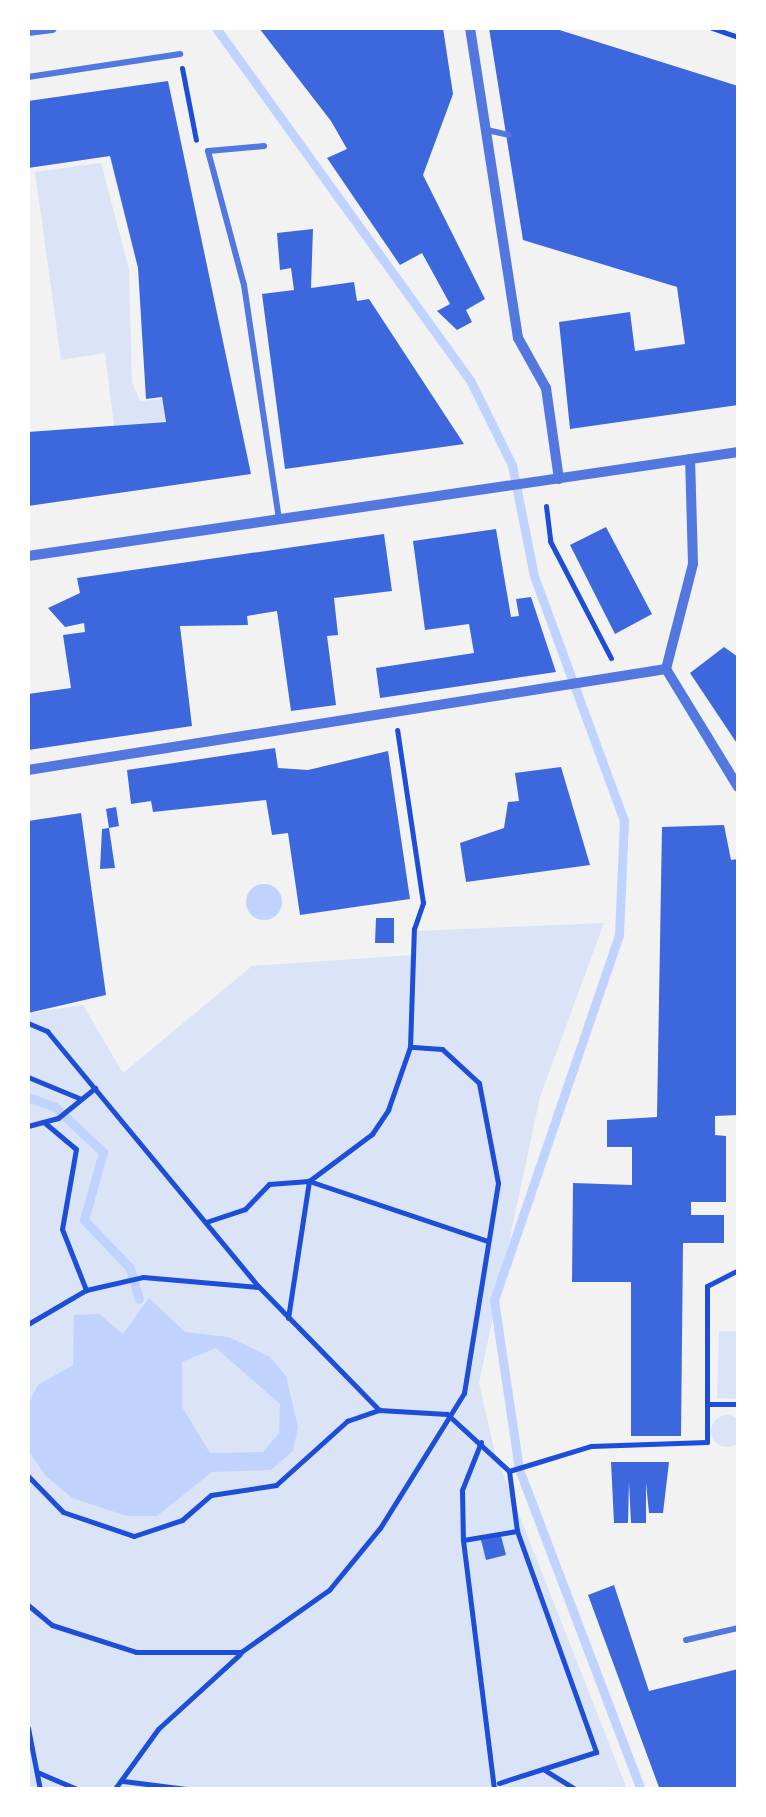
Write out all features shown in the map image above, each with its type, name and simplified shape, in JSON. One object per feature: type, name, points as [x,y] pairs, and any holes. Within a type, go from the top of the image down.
[{"type":"street","points":[[28,31],[52,28]]},
{"type":"street","points":[[470,28],[512,306],[546,388],[559,479]]},
{"type":"street","points":[[28,556],[738,452]]},
{"type":"street","points":[[690,460],[693,564],[666,669],[738,787]]},
{"type":"street","points":[[28,770],[666,669]]},
{"type":"lane","points":[[28,77],[180,54]]},
{"type":"lane","points":[[485,130],[508,135]]},
{"type":"lane","points":[[264,146],[208,151],[244,285],[280,520]]},
{"type":"lane","points":[[686,1640],[738,1628]]},
{"type":"path","points":[[712,28],[738,37]]},
{"type":"path","points":[[546,506],[550,541],[587,626],[625,677]]},
{"type":"path","points":[[288,1318],[310,1180],[382,1124],[410,1047],[414,929],[423,904],[394,713]]},
{"type":"path","points":[[28,1022],[46,1031],[258,1287],[378,1410]]},
{"type":"path","points":[[114,1790],[158,1729],[241,1652],[291,1622],[353,1564],[472,1370],[498,1155],[479,1083],[442,1049],[410,1047]]},
{"type":"path","points":[[28,1077],[81,1099]]},
{"type":"path","points":[[28,1126],[58,1118],[95,1088]]},
{"type":"path","points":[[46,1124],[76,1150],[62,1229],[86,1290]]},
{"type":"path","points":[[206,1222],[245,1208],[269,1184],[310,1180],[488,1242]]},
{"type":"path","points":[[509,1471],[591,1446],[707,1442],[706,1286],[738,1270]]},
{"type":"path","points":[[28,1324],[86,1290],[144,1276],[258,1287]]},
{"type":"path","points":[[707,1404],[738,1404]]},
{"type":"path","points":[[28,1476],[80,1520],[113,1534],[156,1532],[211,1495],[276,1485],[347,1420],[378,1410],[447,1414],[509,1471],[517,1530],[596,1752],[499,1783],[494,1790]]},
{"type":"path","points":[[481,1442],[462,1490],[463,1540],[468,1626],[499,1783]]},
{"type":"path","points":[[463,1540],[517,1530]]},
{"type":"path","points":[[28,1606],[52,1625],[136,1652],[241,1652]]},
{"type":"path","points":[[28,1728],[40,1790]]},
{"type":"path","points":[[543,1769],[576,1790]]},
{"type":"path","points":[[37,1772],[78,1790]]},
{"type":"path","points":[[123,1782],[194,1790]]},
{"type":"shaded area","points":[[101,163],[129,269],[132,382],[140,401],[162,399],[165,421],[114,426],[105,353],[61,360],[35,172]]},
{"type":"shaded area","points":[[604,923],[540,1097],[479,1383],[495,1453],[627,1789],[28,1789],[28,1013],[83,1005],[123,1073],[252,966],[413,955],[414,931]]},
{"type":"shaded area","points":[[719,1331],[738,1331],[738,1399],[717,1398]]},
{"type":"shaded area","points":[[727,1415],[738,1420],[743,1431],[738,1442],[727,1447],[716,1442],[711,1431],[716,1420]]},
{"type":"water","points":[[264,884],[277,889],[282,902],[277,915],[264,920],[251,915],[246,902],[251,889]]},
{"type":"water","points":[[149,1298],[185,1332],[229,1337],[270,1357],[286,1376],[298,1427],[293,1451],[271,1470],[212,1472],[157,1516],[127,1516],[72,1498],[45,1475],[28,1450],[28,1405],[38,1385],[73,1365],[74,1315],[99,1314],[123,1334]],"holes":[[[216,1348],[280,1404],[279,1433],[263,1452],[210,1453],[182,1407],[182,1362]]]},
{"type":"building","points":[[259,28],[443,28],[453,94],[423,175],[485,299],[466,310],[472,322],[457,330],[437,311],[450,304],[422,253],[400,265],[327,158],[347,149],[331,121]]},
{"type":"building","points":[[489,28],[553,28],[738,86],[738,405],[570,429],[559,322],[630,312],[635,351],[685,344],[677,287],[523,240]]},
{"type":"building","points":[[168,81],[251,474],[28,506],[28,432],[166,422],[162,397],[146,399],[138,268],[110,156],[28,168],[28,101]]},
{"type":"building","points":[[313,229],[311,288],[354,282],[357,301],[369,299],[464,444],[285,469],[262,294],[294,290],[291,268],[280,270],[277,233]]},
{"type":"building","points":[[606,527],[652,614],[615,634],[570,545]]},
{"type":"building","points":[[496,529],[511,617],[519,616],[516,599],[531,597],[556,672],[380,698],[376,668],[474,653],[469,624],[425,630],[413,541]]},
{"type":"building","points":[[384,534],[392,591],[334,598],[338,635],[327,636],[336,705],[291,711],[277,611],[247,616],[248,625],[180,626],[192,726],[28,750],[28,694],[71,688],[63,635],[85,632],[84,623],[65,627],[48,608],[80,593],[77,578]]},
{"type":"building","points":[[724,647],[738,657],[738,745],[690,673]]},
{"type":"building","points":[[275,748],[278,768],[308,770],[388,751],[410,899],[300,915],[288,833],[272,835],[266,800],[153,812],[151,801],[131,804],[127,770]]},
{"type":"building","points":[[561,767],[590,865],[466,882],[460,843],[504,828],[508,802],[519,801],[515,773]]},
{"type":"building","points":[[116,807],[119,826],[109,828],[106,809]]},
{"type":"building","points":[[81,813],[106,995],[28,1013],[28,821]]},
{"type":"building","points":[[724,825],[731,860],[738,859],[738,1115],[715,1116],[715,1135],[726,1136],[726,1202],[691,1202],[691,1215],[724,1215],[724,1243],[683,1243],[681,1436],[631,1436],[631,1282],[572,1282],[573,1183],[632,1185],[632,1147],[607,1147],[607,1120],[657,1117],[662,827]]},
{"type":"building","points":[[109,828],[115,868],[100,869],[102,829]]},
{"type":"building","points":[[376,918],[394,918],[394,943],[375,943]]},
{"type":"building","points":[[611,1462],[669,1462],[663,1513],[649,1513],[646,1483],[646,1523],[631,1523],[629,1482],[628,1523],[614,1523]]},
{"type":"building","points":[[501,1536],[506,1555],[486,1560],[481,1540]]},
{"type":"building","points":[[614,1585],[649,1691],[738,1669],[738,1790],[660,1790],[588,1595]]},
{"type":"waterway","points":[[216,28],[471,382],[512,465],[534,576],[624,820],[619,935],[494,1300],[519,1469],[641,1790]]},
{"type":"waterway","points":[[28,1097],[55,1107],[103,1152],[84,1220],[130,1268],[139,1299]]}]
